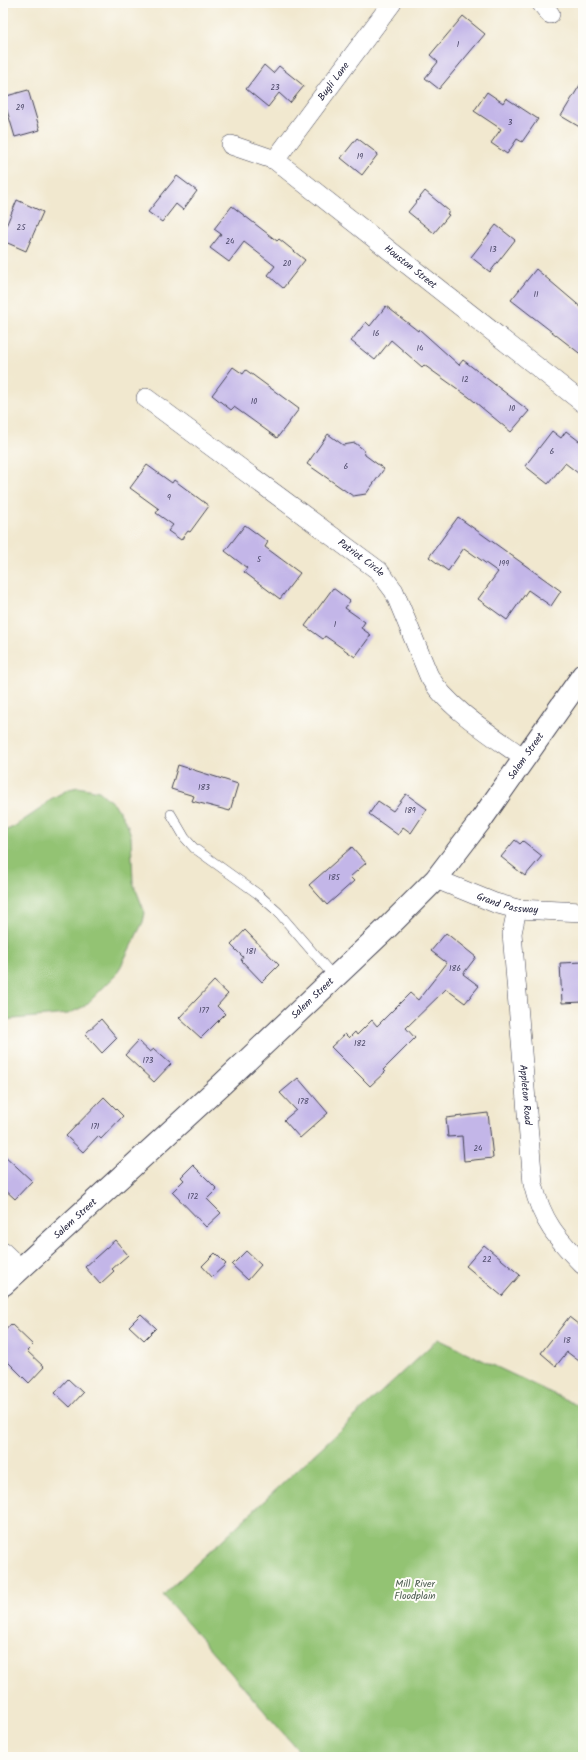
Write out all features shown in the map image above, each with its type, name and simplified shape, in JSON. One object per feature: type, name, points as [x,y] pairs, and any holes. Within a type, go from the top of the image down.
[{"type":"main road","name":"Salem Street","points":[[3,1286],[215,1092],[388,927],[436,878],[481,820],[583,675]]},
{"type":"street","name":"Bugli Lane","points":[[275,160],[392,3]]},
{"type":"street","name":"Houston Street","points":[[232,144],[275,160],[583,403]]},
{"type":"street","name":"Patriot Circle","points":[[146,398],[379,571],[394,591],[430,676],[440,692],[454,705],[525,759]]},
{"type":"street","name":"Grand Passway","points":[[436,878],[495,903],[517,909],[583,912]]},
{"type":"street","name":"Appleton Road","points":[[517,909],[512,933],[534,1184],[538,1204],[547,1222],[559,1240],[583,1265]]},
{"type":"street","points":[[3,1252],[21,1269]]},
{"type":"lane","points":[[171,814],[185,838],[194,848],[258,894],[278,912],[335,978]]},
{"type":"green space","points":[[78,787],[99,791],[116,806],[128,826],[131,836],[133,882],[145,913],[143,922],[117,974],[85,1006],[68,1014],[3,1020],[3,832],[15,826],[40,809],[49,800],[69,789]]},
{"type":"green space","name":"Mill River Floodplain","points":[[438,1339],[583,1408],[583,1754],[579,1757],[304,1757],[163,1595]]},
{"type":"building","points":[[463,16],[485,34],[439,89],[425,78],[438,62],[430,55]]},
{"type":"building","points":[[264,65],[273,73],[279,66],[304,86],[290,103],[279,93],[268,107],[246,89]]},
{"type":"building","points":[[583,80],[583,129],[561,116]]},
{"type":"building","points":[[28,90],[40,130],[15,137],[3,97]]},
{"type":"building","points":[[487,92],[503,103],[506,98],[538,119],[522,142],[517,139],[507,154],[491,143],[501,129],[474,111]]},
{"type":"building","points":[[357,138],[378,154],[362,175],[341,158]]},
{"type":"building","points":[[177,176],[197,191],[183,210],[176,204],[162,222],[148,212]]},
{"type":"building","points":[[425,191],[449,211],[447,214],[449,215],[434,233],[408,212]]},
{"type":"building","points":[[17,200],[43,212],[26,251],[3,241],[3,233]]},
{"type":"building","points":[[232,206],[277,241],[279,239],[305,260],[283,288],[268,275],[275,266],[244,242],[229,262],[210,248],[221,234],[214,229]]},
{"type":"building","points":[[496,225],[515,240],[490,272],[471,257]]},
{"type":"building","points":[[536,269],[583,309],[583,356],[511,300]]},
{"type":"building","points":[[386,306],[418,331],[419,329],[459,365],[463,360],[529,411],[511,432],[469,397],[424,365],[422,367],[391,340],[375,360],[351,341],[366,322],[370,326]]},
{"type":"building","points":[[233,367],[243,374],[246,370],[299,409],[277,438],[234,407],[231,410],[212,395]]},
{"type":"building","points":[[552,431],[561,438],[566,431],[583,444],[583,477],[565,463],[548,484],[525,466]]},
{"type":"building","points":[[328,434],[343,445],[355,443],[364,450],[365,455],[384,469],[366,494],[353,496],[307,464]]},
{"type":"building","points":[[147,465],[172,483],[174,480],[209,506],[190,532],[188,531],[181,540],[168,531],[173,525],[156,513],[159,509],[130,488]]},
{"type":"building","points":[[458,517],[561,591],[551,606],[528,590],[507,620],[478,599],[498,572],[464,548],[448,571],[429,557]]},
{"type":"building","points":[[245,525],[268,542],[265,547],[300,573],[280,599],[244,572],[247,568],[225,551]]},
{"type":"building","points":[[333,588],[350,601],[345,608],[365,622],[361,628],[371,635],[355,657],[325,636],[323,639],[305,626]]},
{"type":"building","points":[[178,765],[238,784],[230,811],[192,801],[194,796],[171,789]]},
{"type":"building","points":[[406,794],[427,809],[411,833],[403,827],[398,835],[369,814],[378,801],[393,811]]},
{"type":"building","points":[[515,840],[520,844],[523,841],[542,856],[525,876],[501,857]]},
{"type":"building","points":[[352,847],[366,863],[350,877],[354,881],[327,905],[309,885]]},
{"type":"building","points":[[245,930],[279,965],[262,982],[241,960],[243,957],[231,945]]},
{"type":"building","points":[[446,933],[476,957],[463,974],[479,986],[465,1003],[446,989],[406,1028],[415,1038],[383,1070],[385,1072],[370,1086],[331,1047],[345,1034],[349,1038],[355,1032],[357,1035],[372,1020],[377,1026],[410,993],[418,1000],[447,963],[431,951]]},
{"type":"building","points":[[583,962],[583,1002],[562,1003],[560,963]]},
{"type":"building","points":[[214,981],[228,994],[217,1006],[225,1014],[201,1038],[179,1018]]},
{"type":"building","points":[[101,1019],[117,1038],[102,1053],[85,1034]]},
{"type":"building","points":[[138,1041],[150,1052],[154,1049],[171,1064],[154,1082],[125,1055]]},
{"type":"building","points":[[298,1078],[328,1113],[300,1138],[284,1120],[296,1110],[280,1093]]},
{"type":"building","points":[[104,1097],[123,1116],[101,1139],[98,1136],[83,1152],[66,1136]]},
{"type":"building","points":[[488,1113],[493,1158],[464,1161],[462,1136],[448,1137],[446,1118]]},
{"type":"building","points":[[3,1154],[32,1181],[15,1199],[3,1188]]},
{"type":"building","points":[[193,1165],[217,1189],[207,1199],[221,1213],[206,1227],[172,1192],[184,1180],[181,1177]]},
{"type":"building","points":[[115,1240],[128,1255],[112,1269],[114,1271],[100,1284],[85,1267]]},
{"type":"building","points":[[484,1245],[520,1275],[502,1296],[466,1266]]},
{"type":"building","points":[[246,1251],[261,1265],[248,1280],[232,1265]]},
{"type":"building","points":[[215,1253],[226,1264],[212,1277],[202,1266]]},
{"type":"building","points":[[141,1314],[156,1328],[144,1340],[129,1326]]},
{"type":"building","points":[[569,1317],[583,1328],[583,1364],[567,1352],[556,1366],[541,1353]]},
{"type":"building","points":[[11,1324],[33,1345],[27,1351],[44,1367],[29,1383],[3,1357],[3,1333]]},
{"type":"building","points":[[68,1379],[83,1393],[70,1407],[55,1393]]}]
